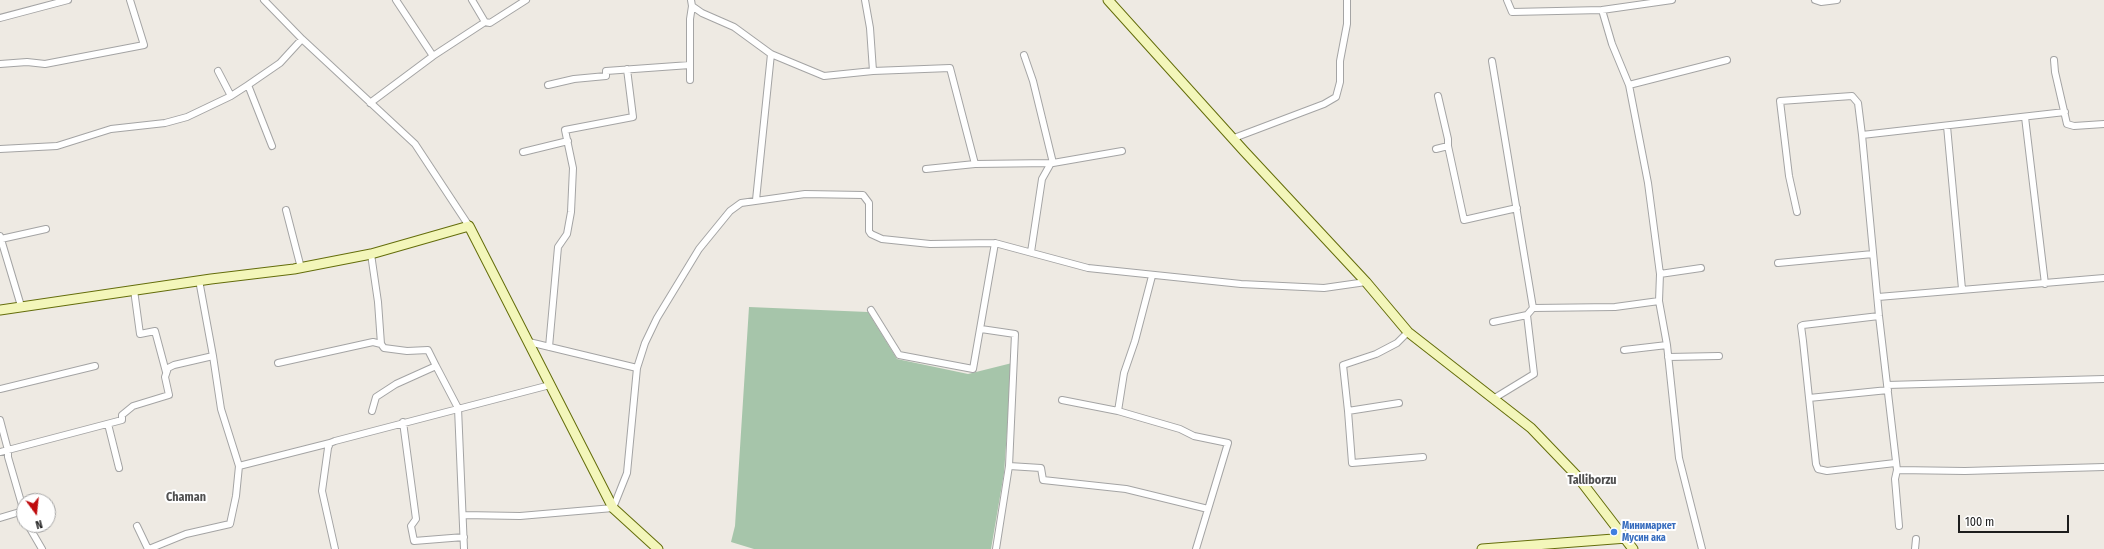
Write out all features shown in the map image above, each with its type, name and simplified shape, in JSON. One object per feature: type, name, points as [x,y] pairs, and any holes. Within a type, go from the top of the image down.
[{"type":"street","points":[[0,18],[68,0]]},
{"type":"street","points":[[0,64],[27,62],[45,64],[144,45],[130,0]]},
{"type":"street","points":[[396,0],[433,56]]},
{"type":"street","points":[[472,0],[485,22]]},
{"type":"street","points":[[370,103],[433,56],[485,22],[490,23],[526,0]]},
{"type":"street","points":[[865,0],[870,28],[873,71]]},
{"type":"street","points":[[1108,0],[1366,282],[1408,332],[1530,428],[1577,476],[1627,538],[1634,549]]},
{"type":"street","points":[[1234,138],[1324,104],[1336,97],[1340,82],[1340,61],[1347,24],[1347,0]]},
{"type":"street","points":[[1507,0],[1512,12],[1602,10],[1672,0]]},
{"type":"street","points":[[1815,0],[1821,2],[1838,0]]},
{"type":"street","points":[[266,1],[302,39],[415,144],[469,226],[613,508],[658,549]]},
{"type":"street","points":[[691,3],[702,13],[734,27],[771,54],[824,76],[873,71],[950,68],[975,164]]},
{"type":"street","points":[[690,80],[691,3]]},
{"type":"street","points":[[1602,10],[1612,44],[1629,85],[1648,182],[1660,274],[1659,301],[1667,345],[1679,458],[1685,488],[1702,549]]},
{"type":"street","points":[[0,149],[57,146],[111,129],[165,124],[188,117],[231,96],[248,85],[280,63],[302,39]]},
{"type":"street","points":[[756,200],[771,54]]},
{"type":"street","points":[[1024,55],[1052,163],[1042,179],[1031,252]]},
{"type":"street","points":[[1629,85],[1727,60]]},
{"type":"street","points":[[2054,60],[2055,72],[2067,124],[2074,126],[2104,124]]},
{"type":"street","points":[[1492,61],[1533,308]]},
{"type":"street","points":[[548,85],[574,79],[606,76],[606,71],[690,65]]},
{"type":"street","points":[[548,347],[558,247],[567,234],[571,212],[573,168],[566,130],[633,117],[627,69]]},
{"type":"street","points":[[218,71],[231,96]]},
{"type":"street","points":[[248,85],[272,146]]},
{"type":"street","points":[[1438,96],[1464,220],[1517,208]]},
{"type":"street","points":[[1797,212],[1789,176],[1780,101],[1852,96],[1858,103],[1862,135],[1879,316],[1897,470],[1895,478],[1899,526]]},
{"type":"street","points":[[1862,135],[2065,112]]},
{"type":"street","points":[[2025,116],[2046,284]]},
{"type":"street","points":[[1947,126],[1962,289]]},
{"type":"street","points":[[523,152],[568,141]]},
{"type":"street","points":[[1436,149],[1448,146]]},
{"type":"street","points":[[926,169],[975,164],[1052,163],[1122,151]]},
{"type":"street","points":[[613,508],[627,473],[637,368],[645,342],[657,318],[699,249],[730,211],[741,203],[820,193],[862,195],[869,203],[869,231],[875,236],[930,244],[995,243],[1088,268],[1152,276],[1241,284],[1324,288],[1366,282]]},
{"type":"street","points":[[286,210],[301,268]]},
{"type":"street","points":[[0,310],[199,280],[301,268],[371,254],[469,226]]},
{"type":"street","points":[[21,306],[0,238],[46,229]]},
{"type":"street","points":[[871,310],[898,355],[973,370],[995,243]]},
{"type":"street","points":[[371,254],[378,302],[381,344]]},
{"type":"street","points":[[1778,263],[1873,254]]},
{"type":"street","points":[[1660,274],[1700,268]]},
{"type":"street","points":[[1118,411],[1124,373],[1152,276]]},
{"type":"street","points":[[1878,297],[2104,278]]},
{"type":"street","points":[[137,526],[149,549],[186,534],[230,524],[236,496],[239,466],[221,409],[199,280]]},
{"type":"street","points":[[0,452],[122,420],[122,415],[133,406],[169,395],[165,377],[166,372],[155,331],[140,334],[134,290]]},
{"type":"street","points":[[1493,322],[1527,315],[1533,308],[1615,307],[1659,301]]},
{"type":"street","points":[[1493,399],[1534,374],[1527,315]]},
{"type":"street","points":[[1879,316],[1806,324],[1801,326],[1816,464],[1820,470],[1827,471],[1895,463]]},
{"type":"street","points":[[981,329],[1015,334],[1009,466],[996,549]]},
{"type":"street","points":[[1408,332],[1397,344],[1376,354],[1343,365],[1352,463],[1423,457]]},
{"type":"street","points":[[278,364],[373,342],[381,344],[384,348],[407,351],[428,350],[458,408],[464,549]]},
{"type":"street","points":[[529,342],[637,368]]},
{"type":"street","points":[[1624,350],[1667,345]]},
{"type":"street","points":[[166,372],[174,365],[212,356]]},
{"type":"street","points":[[1668,357],[1718,356]]},
{"type":"street","points":[[0,389],[95,366]]},
{"type":"street","points":[[372,411],[376,397],[396,384],[436,366]]},
{"type":"street","points":[[1809,398],[1888,388],[2104,379]]},
{"type":"street","points":[[239,466],[330,443],[335,440],[403,422],[550,385]]},
{"type":"street","points":[[1062,400],[1118,411],[1180,429],[1194,436],[1228,444],[1196,549]]},
{"type":"street","points":[[1348,411],[1399,403]]},
{"type":"street","points":[[0,420],[8,450],[8,457],[19,493]]},
{"type":"street","points":[[403,422],[416,520],[412,526],[414,541],[464,537]]},
{"type":"street","points":[[108,424],[119,468]]},
{"type":"street","points":[[330,443],[322,491],[335,549]]},
{"type":"street","points":[[1009,466],[1041,468],[1043,480],[1126,490],[1208,509]]},
{"type":"street","points":[[1897,470],[1965,471],[2104,466]]},
{"type":"street","points":[[463,515],[520,516],[613,508]]},
{"type":"street","points":[[0,518],[16,513]]},
{"type":"street","points":[[33,533],[42,549]]},
{"type":"street","points":[[1482,549],[1533,547],[1627,538]]},
{"type":"street","points":[[1915,549],[1916,539]]},
{"type":"green space","points":[[749,307],[868,312],[897,359],[968,374],[1012,363],[1004,473],[991,549],[754,549],[731,542],[735,526]]},
{"type":"place","name":"Минимаркет Мусин ака","points":[[1614,532]]},
{"type":"district","name":"Talliborzu","points":[[1592,481]]},
{"type":"district","name":"Chaman","points":[[186,498]]}]
